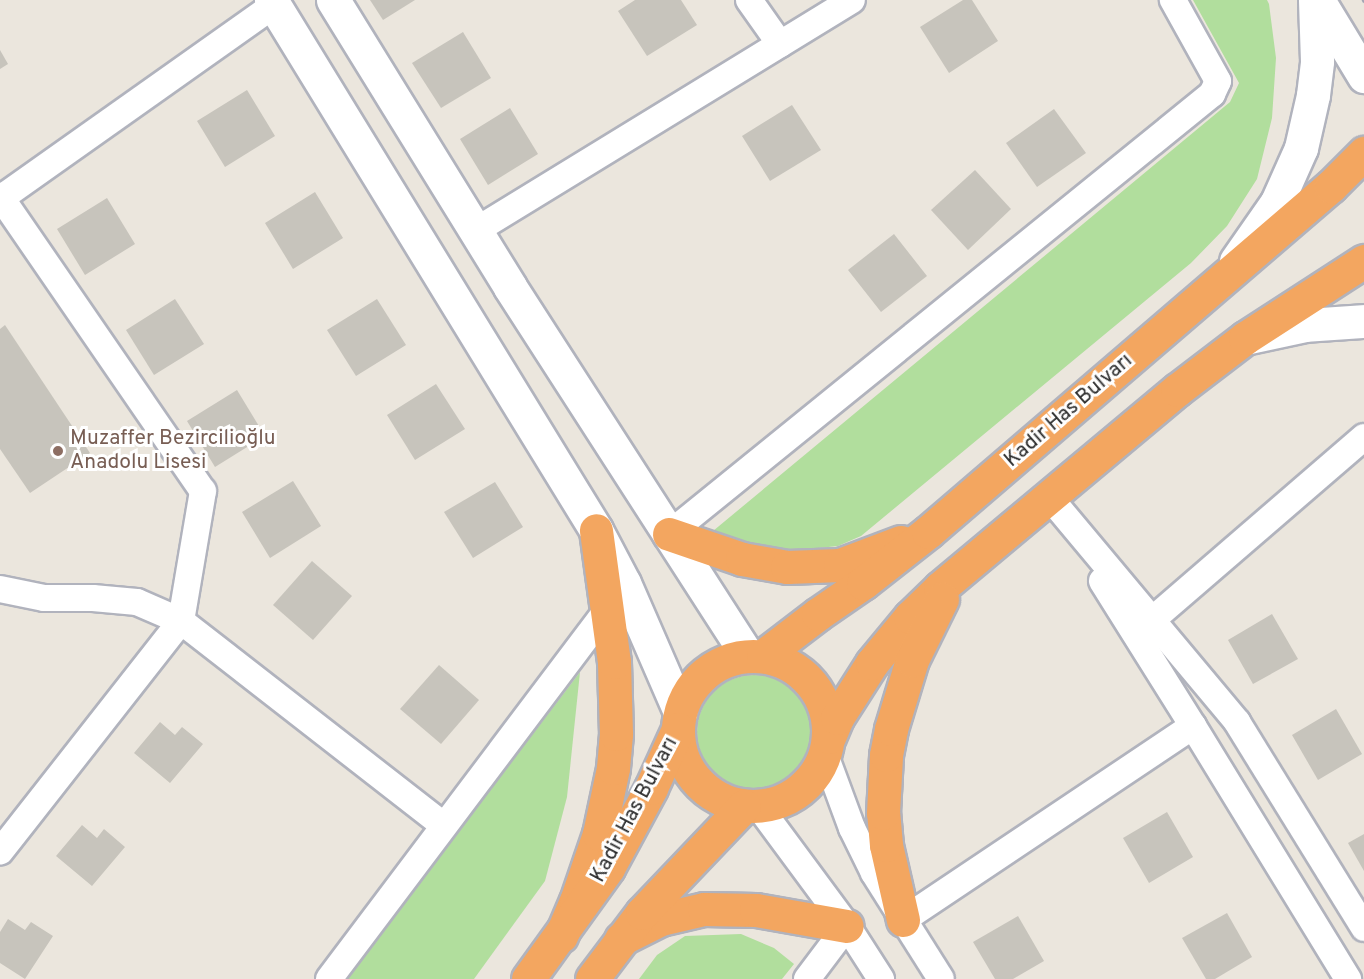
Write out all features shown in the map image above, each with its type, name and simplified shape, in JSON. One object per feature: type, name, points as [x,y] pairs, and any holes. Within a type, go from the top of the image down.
[{"type":"highway","name":"Kadir Has Bulvarı","points":[[755,656],[864,584],[928,532],[1330,186],[1364,153]]},
{"type":"highway","points":[[827,746],[825,709],[812,683],[798,670],[781,661],[755,656],[729,659],[698,679],[687,694],[679,720],[680,748],[686,765],[696,781],[710,793],[726,802],[752,806],[777,803],[807,785],[827,746],[837,718],[872,663],[910,617],[955,576],[1177,390],[1245,338],[1364,261]]},
{"type":"highway","points":[[561,936],[593,855],[613,768],[616,698],[596,530]]},
{"type":"highway","points":[[669,534],[742,559],[787,567],[814,568],[840,565],[928,532]]},
{"type":"highway","points":[[903,920],[886,844],[883,813],[886,755],[894,717],[912,660],[934,612],[955,576]]},
{"type":"highway","name":"Kadir Has Bulvarı","points":[[528,979],[608,868],[630,829],[679,720]]},
{"type":"highway","points":[[592,979],[621,939],[663,890],[752,806]]},
{"type":"highway","points":[[621,939],[661,919],[704,909],[756,910],[847,926]]},
{"type":"street","points":[[333,0],[476,231],[669,534],[755,656]]},
{"type":"street","points":[[749,0],[780,44]]},
{"type":"street","points":[[476,231],[780,44],[817,9],[852,0]]},
{"type":"street","points":[[669,534],[1212,94],[1218,81],[1173,0]]},
{"type":"street","points":[[1316,0],[1364,76]]},
{"type":"street","points":[[1226,276],[1277,202],[1301,148],[1313,95],[1317,61],[1316,0]]},
{"type":"street","points":[[0,852],[181,621],[203,491],[1,198],[272,3],[596,530],[624,583],[679,720]]},
{"type":"street","points":[[1245,338],[1305,325],[1364,321]]},
{"type":"street","points":[[1152,620],[1364,437]]},
{"type":"street","points":[[1050,498],[1237,722],[1364,928]]},
{"type":"street","points":[[1050,498],[1348,979]]},
{"type":"street","points":[[0,589],[44,598],[93,598],[137,602],[181,621],[444,826]]},
{"type":"street","points":[[329,979],[607,610]]},
{"type":"street","points":[[903,920],[1193,726]]},
{"type":"street","points":[[827,746],[852,828],[874,873],[941,979]]},
{"type":"street","points":[[752,806],[847,926],[881,979]]},
{"type":"street","points":[[807,979],[847,926]]},
{"type":"green space","points":[[1193,0],[1267,0],[1269,4],[1276,58],[1272,118],[1257,179],[1227,226],[1191,263],[861,536],[838,546],[780,552],[707,536],[1230,102],[1239,83]]},
{"type":"green space","points":[[580,672],[567,797],[545,881],[474,979],[346,979]]},
{"type":"green space","points":[[754,675],[776,680],[794,692],[806,710],[811,732],[806,754],[794,772],[776,784],[754,789],[732,784],[714,772],[702,754],[697,732],[702,710],[714,692],[732,680]]},
{"type":"green space","points":[[741,934],[774,948],[794,964],[782,979],[639,979],[657,955],[685,936]]},
{"type":"building","points":[[370,0],[415,0],[383,20]]},
{"type":"building","points":[[635,0],[681,0],[697,25],[647,56],[618,11]]},
{"type":"building","points":[[963,0],[972,0],[998,41],[949,73],[920,27]]},
{"type":"building","points":[[463,32],[491,78],[441,108],[412,63]]},
{"type":"building","points":[[0,50],[8,64],[0,69]]},
{"type":"building","points":[[247,90],[275,136],[225,167],[197,121]]},
{"type":"building","points":[[792,105],[821,150],[770,181],[742,136]]},
{"type":"building","points":[[510,108],[538,154],[488,185],[460,139]]},
{"type":"building","points":[[1054,109],[1086,153],[1037,187],[1006,143]]},
{"type":"building","points":[[975,170],[1011,209],[968,250],[931,210]]},
{"type":"building","points":[[315,192],[343,238],[293,269],[265,223]]},
{"type":"building","points":[[107,198],[135,244],[85,275],[57,229]]},
{"type":"building","points":[[894,234],[927,276],[881,312],[848,270]]},
{"type":"building","points":[[175,299],[204,344],[154,375],[126,330]]},
{"type":"building","points":[[377,299],[406,345],[356,376],[327,330]]},
{"type":"building","points":[[5,325],[90,453],[30,493],[0,449],[0,329]]},
{"type":"building","points":[[436,384],[465,429],[415,460],[387,415]]},
{"type":"building","points":[[237,390],[265,436],[215,467],[187,421]]},
{"type":"building","points":[[293,481],[321,526],[270,558],[242,512]]},
{"type":"building","points":[[495,482],[523,527],[473,558],[444,512]]},
{"type":"building","points":[[312,561],[352,596],[313,640],[273,605]]},
{"type":"building","points":[[1272,614],[1298,659],[1253,684],[1228,640]]},
{"type":"building","points":[[439,665],[479,700],[441,744],[400,709]]},
{"type":"building","points":[[1336,709],[1362,754],[1318,780],[1292,735]]},
{"type":"building","points":[[160,722],[175,735],[182,727],[203,744],[170,783],[134,753]]},
{"type":"building","points":[[1167,812],[1193,857],[1149,883],[1123,838]]},
{"type":"building","points":[[82,825],[97,838],[104,829],[125,847],[92,886],[56,856]]},
{"type":"building","points":[[1364,834],[1364,871],[1348,843]]},
{"type":"building","points":[[1227,913],[1252,957],[1215,979],[1206,979],[1182,938]]},
{"type":"building","points":[[1018,916],[1044,961],[1013,979],[995,979],[973,942]]},
{"type":"building","points":[[8,919],[25,930],[31,922],[53,936],[25,979],[0,963],[0,932]]},
{"type":"place","name":"Muzaffer Bezircilioğlu Anadolu Lisesi","points":[[58,451]]}]
